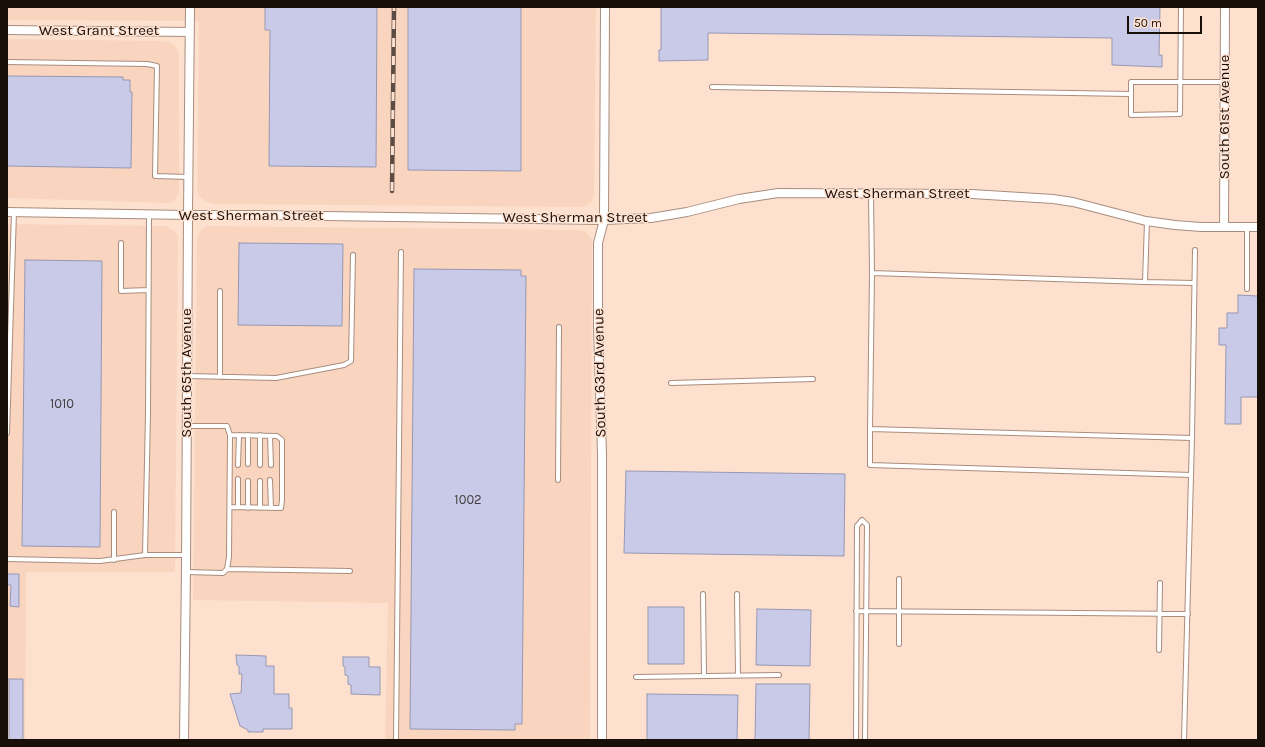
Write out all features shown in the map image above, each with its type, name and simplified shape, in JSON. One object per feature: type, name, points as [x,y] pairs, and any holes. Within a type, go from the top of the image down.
[{"type":"street","name":"South 65th Avenue","points":[[184,740],[190,7]]},
{"type":"street","name":"South 63rd Avenue","points":[[602,740],[602,462],[598,327],[598,243],[604,220],[605,7]]},
{"type":"street","name":"South 61st Avenue","points":[[1224,227],[1226,82],[1225,7]]},
{"type":"street","name":"West Grant Street","points":[[7,30],[190,32]]},
{"type":"street","name":"West Sherman Street","points":[[10,212],[188,216],[604,220],[651,218],[687,212],[739,199],[778,193],[972,194],[1053,198],[1147,221],[1175,225],[1258,227]]},
{"type":"lane","points":[[1181,7],[1181,82],[1180,114],[1131,114],[1131,82],[1181,82],[1226,82]]},
{"type":"lane","points":[[7,62],[147,64],[157,66],[155,176],[189,177]]},
{"type":"lane","points":[[712,87],[1131,94]]},
{"type":"lane","points":[[871,194],[872,273],[870,465],[1191,475]]},
{"type":"lane","points":[[7,433],[10,212]]},
{"type":"lane","points":[[145,555],[149,214]]},
{"type":"lane","points":[[1145,282],[1147,221]]},
{"type":"lane","points":[[1247,227],[1247,289]]},
{"type":"lane","points":[[122,243],[121,291],[148,290]]},
{"type":"lane","points":[[1184,740],[1192,438],[1194,250]]},
{"type":"lane","points":[[396,740],[401,252]]},
{"type":"lane","points":[[188,376],[276,378],[344,365],[351,361],[353,254]]},
{"type":"lane","points":[[872,273],[1194,283]]},
{"type":"lane","points":[[220,291],[220,377]]},
{"type":"lane","points":[[558,480],[559,327]]},
{"type":"lane","points":[[671,383],[813,379]]},
{"type":"lane","points":[[186,572],[223,573],[227,569],[230,557],[230,435],[227,426],[187,426]]},
{"type":"lane","points":[[870,429],[1192,438]]},
{"type":"lane","points":[[230,435],[277,436],[282,440],[281,508],[230,507]]},
{"type":"lane","points":[[238,464],[239,435]]},
{"type":"lane","points":[[248,435],[248,464]]},
{"type":"lane","points":[[260,435],[260,465]]},
{"type":"lane","points":[[270,436],[271,465]]},
{"type":"lane","points":[[238,480],[238,507]]},
{"type":"lane","points":[[270,480],[271,508]]},
{"type":"lane","points":[[248,481],[248,508]]},
{"type":"lane","points":[[260,481],[260,508]]},
{"type":"lane","points":[[114,512],[114,560]]},
{"type":"lane","points":[[856,740],[857,526],[862,520],[867,525],[865,740]]},
{"type":"lane","points":[[7,559],[100,562],[145,555],[186,555]]},
{"type":"lane","points":[[227,569],[350,571]]},
{"type":"lane","points":[[899,579],[899,644]]},
{"type":"lane","points":[[1159,650],[1160,583]]},
{"type":"lane","points":[[703,594],[704,676]]},
{"type":"lane","points":[[737,594],[738,676]]},
{"type":"lane","points":[[856,611],[1188,614]]},
{"type":"lane","points":[[636,677],[779,675]]},
{"type":"shaded area","points":[[7,7],[596,7],[594,195],[592,201],[585,206],[580,207],[215,204],[206,202],[200,197],[197,190],[199,21],[7,20]]},
{"type":"shaded area","points":[[7,39],[159,41],[169,42],[174,45],[179,53],[179,192],[175,200],[170,203],[7,198]]},
{"type":"shaded area","points":[[7,224],[166,226],[178,235],[175,572],[26,572],[25,740],[7,740]]},
{"type":"shaded area","points":[[206,226],[579,230],[586,232],[592,240],[590,740],[385,740],[388,603],[193,600],[197,239],[200,232]]},
{"type":"building","points":[[265,7],[377,7],[376,167],[269,166],[270,30],[265,30]]},
{"type":"building","points":[[408,7],[521,7],[521,171],[408,170]]},
{"type":"building","points":[[661,7],[1160,7],[1159,55],[1162,55],[1162,67],[1112,65],[1112,38],[708,33],[708,60],[659,61],[659,50],[661,50]]},
{"type":"building","points":[[7,76],[123,77],[123,80],[130,80],[130,92],[132,92],[131,168],[7,166]]},
{"type":"building","points":[[239,243],[343,244],[342,326],[238,325]]},
{"type":"building","points":[[25,260],[102,261],[100,547],[22,546]]},
{"type":"building","points":[[414,269],[521,270],[521,276],[526,276],[522,724],[515,724],[515,730],[410,729]]},
{"type":"building","points":[[1238,295],[1258,296],[1258,397],[1241,397],[1241,424],[1225,424],[1226,345],[1219,345],[1219,328],[1227,328],[1227,313],[1238,313]]},
{"type":"building","points":[[626,471],[845,474],[844,556],[624,553]]},
{"type":"building","points":[[7,574],[19,574],[19,607],[10,606],[11,585],[7,585]]},
{"type":"building","points":[[648,607],[684,607],[684,664],[648,664]]},
{"type":"building","points":[[757,609],[811,610],[810,666],[756,665]]},
{"type":"building","points":[[236,655],[266,656],[266,666],[274,666],[274,694],[289,694],[289,708],[292,708],[292,729],[263,729],[263,732],[248,732],[248,730],[240,726],[230,694],[241,693],[242,674],[239,674],[239,666],[237,665]]},
{"type":"building","points":[[343,657],[369,657],[369,667],[380,667],[380,695],[351,694],[351,685],[348,684],[348,676],[345,675],[345,667],[343,666]]},
{"type":"building","points":[[9,679],[23,679],[23,740],[9,740]]},
{"type":"building","points":[[756,684],[810,684],[809,740],[755,740]]},
{"type":"building","points":[[647,694],[738,695],[737,740],[647,740]]},
{"type":"railway","points":[[392,191],[394,7]]}]
